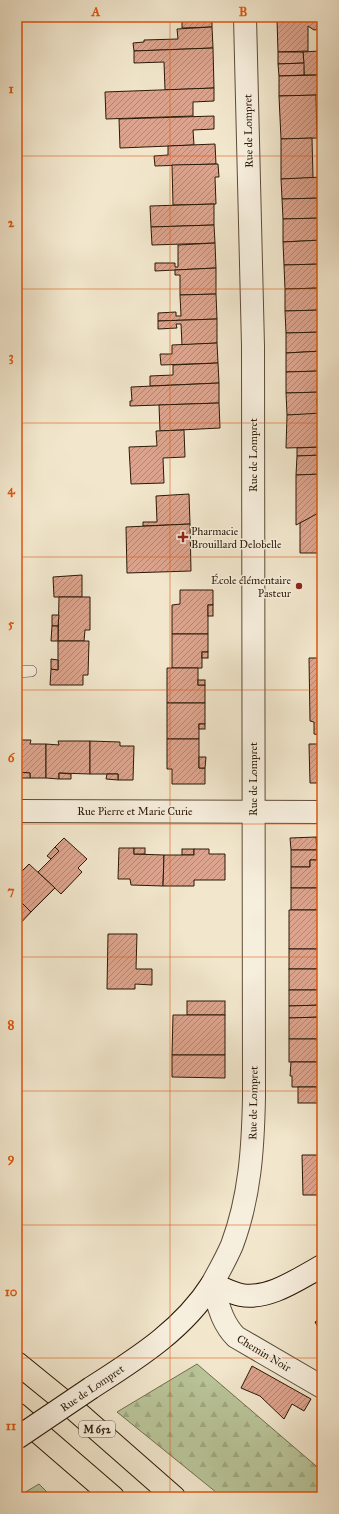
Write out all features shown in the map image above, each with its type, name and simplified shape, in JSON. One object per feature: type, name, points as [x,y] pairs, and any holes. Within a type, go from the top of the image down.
[{"type":"highway","name":"M 652","points":[[17,1363],[82,1416],[174,1497]]},
{"type":"highway","points":[[17,1414],[113,1497]]},
{"type":"street","name":"Rue de Lompret","points":[[17,1438],[132,1361],[179,1324],[212,1284],[231,1247],[247,1195],[251,1167],[254,1097],[254,810],[253,346],[245,17]]},
{"type":"street","name":"Rue Pierre et Marie Curie","points":[[17,811],[254,810],[322,812]]},
{"type":"street","points":[[212,1284],[240,1295],[262,1295],[287,1285],[322,1266]]},
{"type":"street","name":"Chemin Noir","points":[[212,1284],[223,1320],[228,1329],[236,1336],[322,1387]]},
{"type":"lane","points":[[17,672],[31,671]]},
{"type":"green space","points":[[197,1364],[322,1471],[322,1497],[222,1497],[117,1412]]},
{"type":"green space","points":[[39,1484],[52,1497],[17,1497]]},
{"type":"building","points":[[182,17],[212,17],[212,27],[182,28]]},
{"type":"building","points":[[277,17],[322,17],[322,18],[277,19]]},
{"type":"building","points":[[322,18],[321,29],[314,30],[308,26],[308,51],[278,52],[277,19]]},
{"type":"building","points":[[212,27],[213,48],[134,51],[133,43],[144,42],[144,40],[178,39],[177,29]]},
{"type":"building","points":[[213,48],[214,88],[165,90],[164,62],[134,63],[134,51]]},
{"type":"building","points":[[319,51],[320,75],[304,75],[303,52]]},
{"type":"building","points":[[278,52],[303,52],[304,63],[278,64]]},
{"type":"building","points":[[304,63],[304,75],[279,76],[278,64]]},
{"type":"building","points":[[322,75],[322,95],[279,96],[279,76]]},
{"type":"building","points":[[214,88],[214,101],[193,102],[193,116],[106,119],[105,92]]},
{"type":"building","points":[[316,95],[317,138],[281,139],[279,96]]},
{"type":"building","points":[[214,116],[214,129],[193,130],[194,145],[120,148],[119,119]]},
{"type":"building","points":[[312,138],[313,178],[281,179],[281,139]]},
{"type":"building","points":[[215,144],[216,164],[155,166],[154,156],[168,155],[168,146]]},
{"type":"building","points":[[218,164],[219,177],[215,177],[216,204],[173,205],[172,165]]},
{"type":"building","points":[[322,177],[322,198],[282,199],[281,179]]},
{"type":"building","points":[[322,198],[322,218],[283,219],[282,199]]},
{"type":"building","points":[[214,204],[214,225],[151,227],[150,206]]},
{"type":"building","points":[[322,218],[322,240],[283,242],[283,219]]},
{"type":"building","points":[[214,225],[215,243],[152,245],[151,227]]},
{"type":"building","points":[[322,240],[322,264],[284,265],[283,242]]},
{"type":"building","points":[[215,243],[216,268],[155,271],[155,263],[175,263],[175,267],[178,267],[178,245]]},
{"type":"building","points":[[322,264],[322,288],[285,289],[284,265]]},
{"type":"building","points":[[216,268],[216,294],[180,295],[180,275],[175,275],[175,270]]},
{"type":"building","points":[[322,288],[322,310],[285,311],[285,289]]},
{"type":"building","points":[[216,294],[217,319],[158,321],[158,313],[176,312],[176,316],[181,316],[180,295]]},
{"type":"building","points":[[322,310],[322,332],[286,333],[285,311]]},
{"type":"building","points":[[217,319],[217,343],[182,345],[181,324],[176,324],[177,328],[158,329],[158,321]]},
{"type":"building","points":[[322,332],[322,351],[286,353],[286,333]]},
{"type":"building","points":[[217,343],[218,363],[161,365],[160,354],[172,354],[172,345]]},
{"type":"building","points":[[322,351],[322,371],[286,372],[286,353]]},
{"type":"building","points":[[218,363],[219,383],[150,386],[150,376],[173,375],[173,365]]},
{"type":"building","points":[[318,371],[319,377],[322,377],[322,392],[286,393],[286,372]]},
{"type":"building","points":[[219,383],[219,403],[130,406],[130,401],[132,401],[131,387]]},
{"type":"building","points":[[322,392],[322,402],[317,399],[318,414],[287,415],[286,393]]},
{"type":"building","points":[[317,399],[322,402],[322,413],[318,414]]},
{"type":"building","points":[[219,403],[220,428],[160,431],[159,405]]},
{"type":"building","points":[[322,413],[322,447],[286,448],[287,415]]},
{"type":"building","points":[[184,430],[185,457],[163,458],[164,483],[131,484],[129,447],[157,446],[156,431]]},
{"type":"building","points":[[322,447],[322,455],[297,456],[297,448]]},
{"type":"building","points":[[322,455],[322,474],[296,475],[297,456]]},
{"type":"building","points":[[322,474],[322,500],[318,500],[318,514],[296,525],[296,475]]},
{"type":"building","points":[[189,494],[190,524],[143,526],[143,522],[157,522],[156,496]]},
{"type":"building","points":[[322,511],[322,553],[300,553],[300,523]]},
{"type":"building","points":[[190,524],[191,571],[127,573],[126,527]]},
{"type":"building","points":[[82,575],[82,597],[54,597],[53,577]]},
{"type":"building","points":[[180,590],[213,590],[213,605],[208,605],[208,634],[172,634],[172,605],[180,604]]},
{"type":"building","points":[[59,597],[90,597],[90,630],[85,630],[84,641],[58,641]]},
{"type":"building","points":[[208,605],[213,605],[213,616],[208,616]]},
{"type":"building","points":[[52,615],[59,615],[58,626],[52,626]]},
{"type":"building","points":[[17,616],[21,616],[20,649],[17,649]]},
{"type":"building","points":[[52,626],[58,626],[58,641],[51,641]]},
{"type":"building","points":[[172,634],[208,634],[208,652],[202,652],[202,668],[172,668]]},
{"type":"building","points":[[58,641],[89,641],[88,675],[83,675],[83,685],[50,685],[51,669],[58,670]]},
{"type":"building","points":[[202,652],[208,652],[208,658],[202,658]]},
{"type":"building","points":[[309,658],[322,658],[322,783],[310,783],[309,744],[319,744],[320,735],[314,734],[314,722],[310,721]]},
{"type":"building","points":[[51,659],[58,660],[58,670],[51,669]]},
{"type":"building","points":[[167,668],[198,668],[198,685],[205,685],[205,703],[167,703]]},
{"type":"building","points":[[198,680],[205,680],[205,685],[198,685]]},
{"type":"building","points":[[167,703],[205,703],[205,724],[199,724],[199,739],[167,739]]},
{"type":"building","points":[[199,724],[205,724],[205,729],[199,729]]},
{"type":"building","points":[[167,739],[199,739],[199,768],[205,768],[205,784],[172,784],[172,769],[167,769]]},
{"type":"building","points":[[17,740],[31,740],[30,744],[46,744],[46,778],[30,778],[30,773],[17,772]]},
{"type":"building","points":[[58,741],[90,741],[90,774],[59,773],[59,779],[46,778],[46,744],[59,745]]},
{"type":"building","points":[[90,741],[120,742],[120,746],[134,746],[133,780],[118,780],[118,774],[90,774]]},
{"type":"building","points":[[199,757],[206,757],[205,768],[199,768]]},
{"type":"building","points":[[18,772],[30,773],[30,778],[18,778]]},
{"type":"building","points":[[59,773],[71,774],[71,779],[59,779]]},
{"type":"building","points":[[107,774],[118,774],[118,780],[106,779]]},
{"type":"building","points":[[316,837],[322,837],[322,850],[317,850]]},
{"type":"building","points":[[316,837],[317,850],[291,850],[290,838]]},
{"type":"building","points":[[64,838],[87,859],[78,868],[82,872],[61,894],[38,872],[59,851],[55,847]]},
{"type":"building","points":[[55,847],[59,851],[51,859],[47,856]]},
{"type":"building","points":[[119,848],[134,848],[134,854],[164,855],[163,886],[131,885],[130,879],[118,879]]},
{"type":"building","points":[[134,848],[145,848],[145,854],[134,854]]},
{"type":"building","points":[[182,849],[194,849],[194,855],[182,855]]},
{"type":"building","points":[[194,849],[209,849],[209,854],[225,854],[225,880],[194,880],[194,886],[163,886],[164,855],[194,855]]},
{"type":"building","points":[[291,850],[317,850],[317,860],[310,860],[310,867],[291,867]]},
{"type":"building","points":[[317,850],[322,850],[322,888],[291,888],[291,867],[310,867],[310,860],[317,860]]},
{"type":"building","points":[[29,864],[55,888],[31,912],[17,898],[17,881],[19,878],[17,876]]},
{"type":"building","points":[[291,888],[322,888],[322,910],[291,910]]},
{"type":"building","points":[[17,898],[31,912],[17,927]]},
{"type":"building","points":[[289,910],[320,910],[320,939],[322,939],[322,949],[289,949]]},
{"type":"building","points":[[319,928],[322,928],[322,939],[320,939]]},
{"type":"building","points":[[108,934],[137,934],[136,969],[152,969],[152,985],[135,984],[135,989],[107,989]]},
{"type":"building","points":[[289,949],[322,949],[322,969],[289,969]]},
{"type":"building","points":[[289,969],[322,969],[322,990],[289,990]]},
{"type":"building","points":[[289,990],[322,990],[322,1005],[289,1006]]},
{"type":"building","points":[[187,1001],[225,1001],[225,1015],[187,1015]]},
{"type":"building","points":[[322,1005],[322,1017],[289,1018],[289,1006]]},
{"type":"building","points":[[173,1015],[225,1015],[225,1055],[172,1055]]},
{"type":"building","points":[[322,1017],[322,1039],[289,1039],[289,1018]]},
{"type":"building","points":[[289,1039],[322,1039],[322,1062],[289,1062]]},
{"type":"building","points":[[172,1055],[225,1055],[225,1078],[172,1077]]},
{"type":"building","points":[[291,1062],[322,1062],[322,1087],[292,1087],[292,1076],[290,1076]]},
{"type":"building","points":[[298,1087],[322,1087],[322,1103],[298,1103]]},
{"type":"building","points":[[302,1155],[319,1155],[322,1158],[322,1195],[303,1195]]},
{"type":"building","points":[[322,1318],[322,1334],[315,1322]]},
{"type":"building","points":[[252,1366],[311,1399],[304,1411],[292,1404],[284,1419],[260,1396],[241,1388]]},
{"type":"place","name":"Pharmacie Brouillard Delobelle","points":[[183,537]]},
{"type":"place","name":"École élémentaire Pasteur","points":[[299,586]]}]
